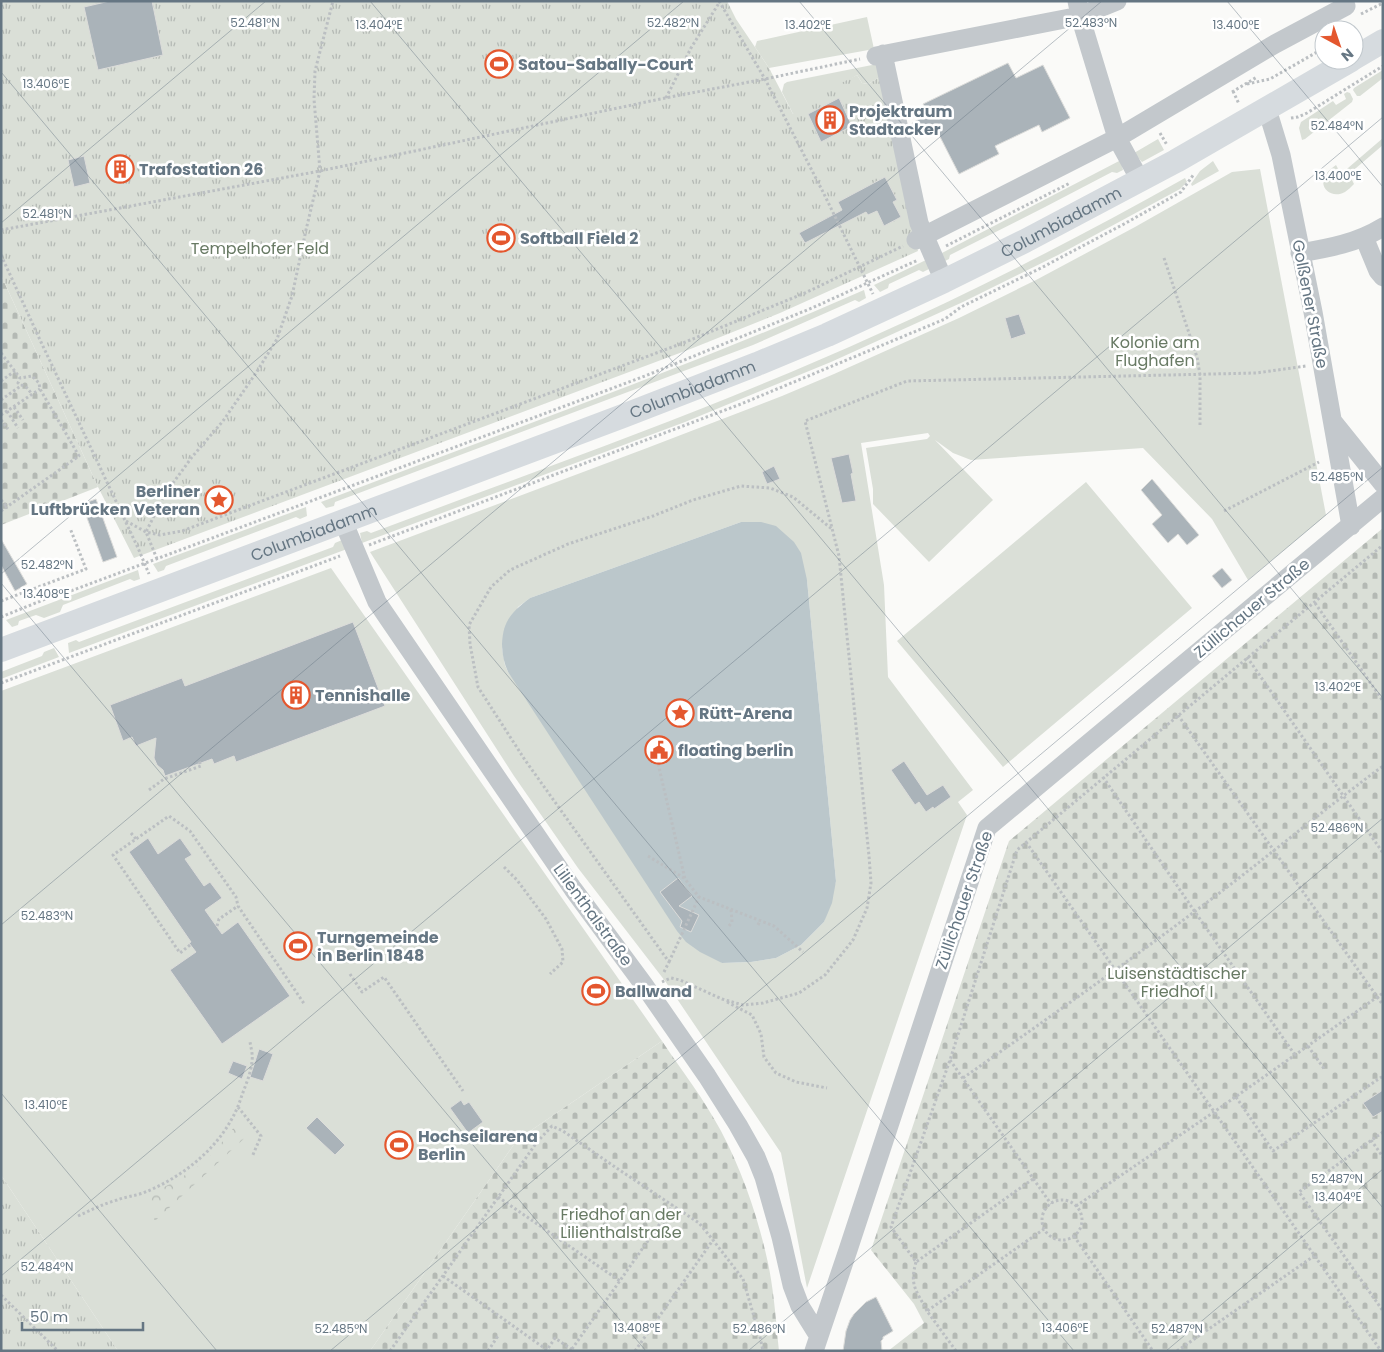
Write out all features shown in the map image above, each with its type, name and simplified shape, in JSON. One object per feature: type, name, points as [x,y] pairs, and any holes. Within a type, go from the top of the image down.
[{"type":"main road","points":[[1364,52],[1383,41]]},
{"type":"main road","name":"Columbiadamm","points":[[1,650],[756,364],[845,327],[1025,241],[1140,180],[1334,70]]},
{"type":"street","points":[[944,281],[931,254],[920,238],[919,223],[879,55],[1079,8],[1117,1]]},
{"type":"street","points":[[920,238],[1117,138],[1275,44],[1350,7]]},
{"type":"street","points":[[1079,8],[1117,138],[1140,180]]},
{"type":"street","name":"Golßener Straße","points":[[1267,109],[1279,147],[1333,421],[1383,484]]},
{"type":"street","points":[[1300,253],[1345,244],[1383,227]]},
{"type":"street","points":[[1364,237],[1378,271],[1383,277]]},
{"type":"street","points":[[1333,421],[1351,526]]},
{"type":"street","name":"Züllichauer Straße","points":[[816,1343],[987,828],[1383,498]]},
{"type":"street","name":"Lilienthalstraße","points":[[343,521],[377,602],[573,889],[644,985],[707,1076],[738,1125],[756,1157],[767,1186],[792,1285],[816,1343]]},
{"type":"path","points":[[157,559],[146,532],[165,494],[192,457],[223,421],[256,373],[277,339],[292,296],[320,171],[314,99],[315,71],[333,1]]},
{"type":"path","points":[[665,98],[718,2],[765,79],[864,276]]},
{"type":"path","points":[[1350,7],[1383,3]]},
{"type":"path","points":[[1226,96],[1244,85],[1270,79],[1314,54]]},
{"type":"path","points":[[1,230],[320,171],[879,55]]},
{"type":"path","points":[[1298,118],[1383,66]]},
{"type":"path","points":[[1153,137],[1168,129]]},
{"type":"path","points":[[1160,133],[1167,145]]},
{"type":"path","points":[[1,617],[689,358],[812,308],[931,254],[1072,182]]},
{"type":"path","points":[[1,683],[741,404],[912,334],[945,319],[961,307],[1041,268],[1182,192]]},
{"type":"path","points":[[126,521],[146,532],[160,535],[182,532],[683,343],[805,293],[920,238]]},
{"type":"path","points":[[1,254],[142,556]]},
{"type":"path","points":[[1164,258],[1200,375],[1200,425]]},
{"type":"path","points":[[1,353],[20,378]]},
{"type":"path","points":[[1,361],[5,358]]},
{"type":"path","points":[[722,999],[743,1004],[763,1003],[799,992],[825,976],[853,940],[868,908],[871,883],[870,856],[840,556],[805,421],[907,381],[1256,373],[1322,364]]},
{"type":"path","points":[[1,381],[15,371]]},
{"type":"path","points":[[1,511],[79,456],[40,389],[39,383],[32,376],[20,378]]},
{"type":"path","points":[[20,378],[18,383],[27,388],[32,394]]},
{"type":"path","points":[[1,400],[22,385]]},
{"type":"path","points":[[1,415],[40,389]]},
{"type":"path","points":[[14,406],[23,420]]},
{"type":"path","points":[[7,411],[18,428]]},
{"type":"path","points":[[1,420],[8,429]]},
{"type":"path","points":[[1224,512],[1319,462]]},
{"type":"path","points":[[669,962],[525,760],[478,688],[470,644],[469,626],[491,587],[510,570],[568,544],[653,516],[693,500],[741,486],[770,488],[793,497],[833,530]]},
{"type":"path","points":[[1,500],[7,507]]},
{"type":"path","points":[[1,601],[86,569],[70,528]]},
{"type":"path","points":[[916,1262],[891,1227],[950,1060],[1017,850],[1383,545]]},
{"type":"path","points":[[1314,603],[1383,700]]},
{"type":"path","points":[[1247,658],[1383,854]]},
{"type":"path","points":[[1178,715],[1383,1005]]},
{"type":"path","points":[[656,759],[684,879]]},
{"type":"path","points":[[149,790],[164,779],[201,766],[199,761]]},
{"type":"path","points":[[963,1078],[1195,912],[1383,766]]},
{"type":"path","points":[[1103,777],[1295,1055]]},
{"type":"path","points":[[190,945],[180,952],[113,855],[169,816],[190,831],[236,897],[238,906],[305,1005]]},
{"type":"path","points":[[131,833],[136,839]]},
{"type":"path","points":[[1026,842],[1381,1351]]},
{"type":"path","points":[[648,856],[684,879],[699,897],[774,926],[803,952]]},
{"type":"path","points":[[504,867],[517,880],[546,919],[562,949],[563,962],[550,974]]},
{"type":"path","points":[[664,972],[699,897]]},
{"type":"path","points":[[217,926],[219,919],[238,906]]},
{"type":"path","points":[[729,926],[732,922],[731,910]]},
{"type":"path","points":[[758,926],[760,921]]},
{"type":"path","points":[[350,974],[362,992],[384,977],[463,1091]]},
{"type":"path","points":[[644,985],[665,982],[671,978],[680,980],[752,1015],[761,1034],[764,1057],[776,1073],[796,1082],[827,1088]]},
{"type":"path","points":[[1076,1206],[1236,1097],[1383,993]]},
{"type":"path","points":[[78,1216],[105,1204],[142,1194],[177,1176],[206,1153],[231,1123],[238,1106],[252,1061],[250,1042]]},
{"type":"path","points":[[1308,1046],[1325,1070]]},
{"type":"path","points":[[950,1060],[1051,1204]]},
{"type":"path","points":[[1236,1097],[1274,1151],[1383,1076]]},
{"type":"path","points":[[238,1106],[261,1136],[252,1157]]},
{"type":"path","points":[[390,1351],[537,1142],[552,1126],[563,1131],[699,1223],[742,1279],[763,1351]]},
{"type":"path","points":[[1383,1132],[1299,1192],[1383,1312]]},
{"type":"path","points":[[1371,1140],[1383,1157]]},
{"type":"path","points":[[956,1351],[927,1311],[915,1289],[912,1280],[916,1262],[1033,1179]]},
{"type":"path","points":[[498,1197],[620,1280]]},
{"type":"path","points":[[1059,1200],[1068,1201],[1076,1206],[1081,1214],[1082,1221],[1080,1229],[1074,1236],[1067,1240],[1058,1240],[1044,1229],[1042,1218],[1044,1210],[1051,1204],[1059,1200]]},
{"type":"path","points":[[443,1276],[547,1350],[555,1338],[573,1350],[673,1205]]},
{"type":"path","points":[[927,1311],[1044,1229]]},
{"type":"path","points":[[1074,1236],[1154,1351]]},
{"type":"path","points":[[635,1351],[713,1240]]},
{"type":"path","points":[[1177,1351],[1314,1256]]},
{"type":"path","points":[[1,1295],[56,1350]]},
{"type":"path","points":[[488,1351],[498,1336]]},
{"type":"green space","name":"Tempelhofer Feld","points":[[1,1],[727,1],[736,19],[769,68],[793,114],[798,105],[857,75],[862,83],[868,84],[880,77],[918,251],[780,313],[693,348],[134,558],[98,487],[1,275]]},
{"type":"green space","points":[[867,17],[874,49],[769,68],[755,47],[757,41]]},
{"type":"green space","points":[[877,64],[880,77],[868,84],[862,83],[857,75],[793,114],[782,92],[784,84],[787,82]]},
{"type":"green space","points":[[1383,70],[1383,78],[1360,96],[1357,96],[1353,90],[1354,88]]},
{"type":"green space","points":[[1350,93],[1353,99],[1352,102],[1302,140],[1299,128],[1301,122],[1333,101],[1336,105],[1346,99],[1344,94]]},
{"type":"green space","points":[[1383,138],[1383,145],[1349,174],[1354,184],[1350,188],[1340,194],[1335,194],[1330,193],[1324,187],[1324,178],[1336,165],[1341,174]]},
{"type":"green space","points":[[1158,139],[1164,150],[1142,162],[1134,153]]},
{"type":"green space","points":[[1121,160],[1123,170],[1117,173],[1112,172],[950,255],[949,259],[945,261],[940,254]]},
{"type":"green space","points":[[1213,161],[1219,171],[1192,186],[1191,184],[1200,171]]},
{"type":"green space","name":"Kolonie am Flughafen","points":[[1260,169],[1326,515],[1248,580],[1212,519],[1143,448],[971,460],[953,453],[935,440],[993,500],[929,562],[873,504],[873,489],[866,448],[927,439],[930,436],[928,433],[861,443],[884,585],[888,677],[973,790],[958,802],[967,815],[807,1288],[781,1153],[665,981],[578,868],[514,776],[370,552],[647,448],[834,374],[959,318],[1036,280],[1232,172]],"holes":[[[741,522],[807,580],[836,881],[824,922],[801,945],[776,958],[751,962],[722,963],[508,672],[502,649],[518,607],[530,598]]]},
{"type":"green space","points":[[1185,178],[1187,182],[1180,189],[1058,255],[963,302],[831,362],[685,422],[362,543],[360,533],[367,531],[371,533],[626,438],[753,388],[878,334],[956,298],[1033,259]]},
{"type":"green space","points":[[926,260],[929,269],[923,272],[919,270],[889,284],[888,288],[880,292],[874,285]]},
{"type":"green space","points":[[1,275],[98,487],[1,525]]},
{"type":"green space","points":[[864,290],[866,298],[859,302],[855,300],[753,345],[335,502],[334,506],[326,508],[321,502],[662,373]]},
{"type":"green space","points":[[1086,482],[1192,608],[1003,767],[897,641]]},
{"type":"green space","points":[[306,507],[307,516],[300,519],[296,517],[166,566],[164,570],[158,572],[153,564]]},
{"type":"green space","name":"Luisenstädtischer Friedhof I","points":[[1383,528],[1383,1351],[888,1351],[924,1323],[914,1304],[871,1250],[1009,841]]},
{"type":"green space","points":[[342,540],[347,549],[69,653],[68,643],[76,640],[79,642],[333,547],[335,543]]},
{"type":"green space","name":"Turngemeinde in Berlin 1848","points":[[331,568],[662,1041],[517,1140],[370,1351],[118,1351],[1,1175],[1,691]]},
{"type":"green space","points":[[138,570],[140,579],[134,581],[130,579],[63,605],[60,612],[44,618],[36,615],[19,621],[18,625],[12,627],[6,620]]},
{"type":"green space","points":[[54,648],[59,657],[1,679],[1,672],[42,656],[44,652]]},
{"type":"green space","name":"Friedhof an der Lilienthalstraße","points":[[662,1041],[714,1119],[743,1179],[755,1212],[768,1263],[779,1351],[370,1351],[517,1140]]},
{"type":"green space","points":[[235,1126],[248,1135],[155,1221],[144,1197],[178,1179],[203,1162]]},
{"type":"green space","points":[[1,1175],[118,1351],[1,1351]]},
{"type":"shaded area","points":[[741,522],[761,522],[776,526],[794,542],[801,553],[807,580],[836,881],[832,903],[824,922],[801,945],[776,958],[751,962],[722,963],[700,952],[686,942],[677,931],[508,672],[502,644],[504,629],[510,617],[530,598]]},
{"type":"building","points":[[110,1],[152,1],[163,55],[98,70],[84,7]]},
{"type":"building","points":[[1008,63],[1016,78],[1043,65],[1070,118],[1042,132],[1039,125],[995,146],[999,154],[959,174],[935,127],[918,135],[912,123],[929,114],[923,104]]},
{"type":"building","name":"Projektraum Stadtacker","points":[[839,98],[852,126],[821,142],[808,114]]},
{"type":"building","points":[[84,156],[90,183],[74,187],[68,160]]},
{"type":"building","points":[[885,177],[897,200],[893,202],[901,217],[884,226],[877,211],[868,215],[866,212],[805,243],[799,233],[842,210],[838,202]]},
{"type":"building","points":[[1019,314],[1026,334],[1011,339],[1005,318]]},
{"type":"building","points":[[849,454],[856,501],[842,503],[831,458]]},
{"type":"building","points":[[774,466],[780,479],[767,484],[762,472]]},
{"type":"building","points":[[1152,479],[1199,535],[1187,545],[1178,534],[1168,543],[1152,524],[1162,515],[1141,490]]},
{"type":"building","points":[[96,499],[117,557],[103,562],[82,504]]},
{"type":"building","points":[[1,539],[27,584],[15,591],[1,565]]},
{"type":"building","points":[[1222,568],[1232,580],[1222,588],[1212,576]]},
{"type":"building","name":"Tennishalle","points":[[353,622],[385,706],[236,762],[234,756],[214,764],[212,759],[165,776],[154,758],[156,738],[136,746],[132,737],[123,741],[110,705],[182,678],[185,686]]},
{"type":"building","points":[[904,761],[927,795],[943,785],[951,797],[934,809],[933,807],[926,812],[919,802],[915,805],[891,770]]},
{"type":"building","points":[[148,838],[158,854],[180,838],[192,855],[185,859],[204,886],[210,882],[222,898],[205,910],[222,934],[238,922],[290,996],[222,1044],[170,970],[196,952],[129,852]]},
{"type":"building","points":[[678,878],[692,896],[679,906],[699,915],[691,932],[680,927],[682,921],[660,892]]},
{"type":"building","points":[[259,1049],[273,1054],[263,1081],[250,1077]]},
{"type":"building","points":[[233,1061],[247,1066],[242,1079],[228,1073]]},
{"type":"building","points":[[1383,1090],[1383,1111],[1373,1117],[1363,1103]]},
{"type":"building","points":[[461,1100],[464,1105],[469,1102],[483,1122],[468,1133],[450,1108]]},
{"type":"building","points":[[317,1117],[345,1145],[335,1155],[306,1128]]},
{"type":"building","points":[[876,1297],[893,1331],[883,1337],[881,1341],[882,1351],[843,1351],[850,1320],[866,1302]]},
{"type":"place","name":"Satou-Sabally-Court","points":[[499,64]]},
{"type":"place","name":"Projektraum Stadtacker","points":[[830,120]]},
{"type":"place","name":"Trafostation 26","points":[[120,169]]},
{"type":"place","name":"Softball Field 2","points":[[501,238]]},
{"type":"place","name":"Berliner Luftbrücken Veteran","points":[[219,500]]},
{"type":"place","name":"Tennishalle","points":[[296,695]]},
{"type":"place","name":"Rütt-Arena","points":[[680,713]]},
{"type":"place","name":"floating berlin","points":[[659,750]]},
{"type":"place","name":"Turngemeinde in Berlin 1848","points":[[298,946]]},
{"type":"place","name":"Ballwand","points":[[596,991]]},
{"type":"place","name":"Hochseilarena Berlin","points":[[399,1145]]}]
